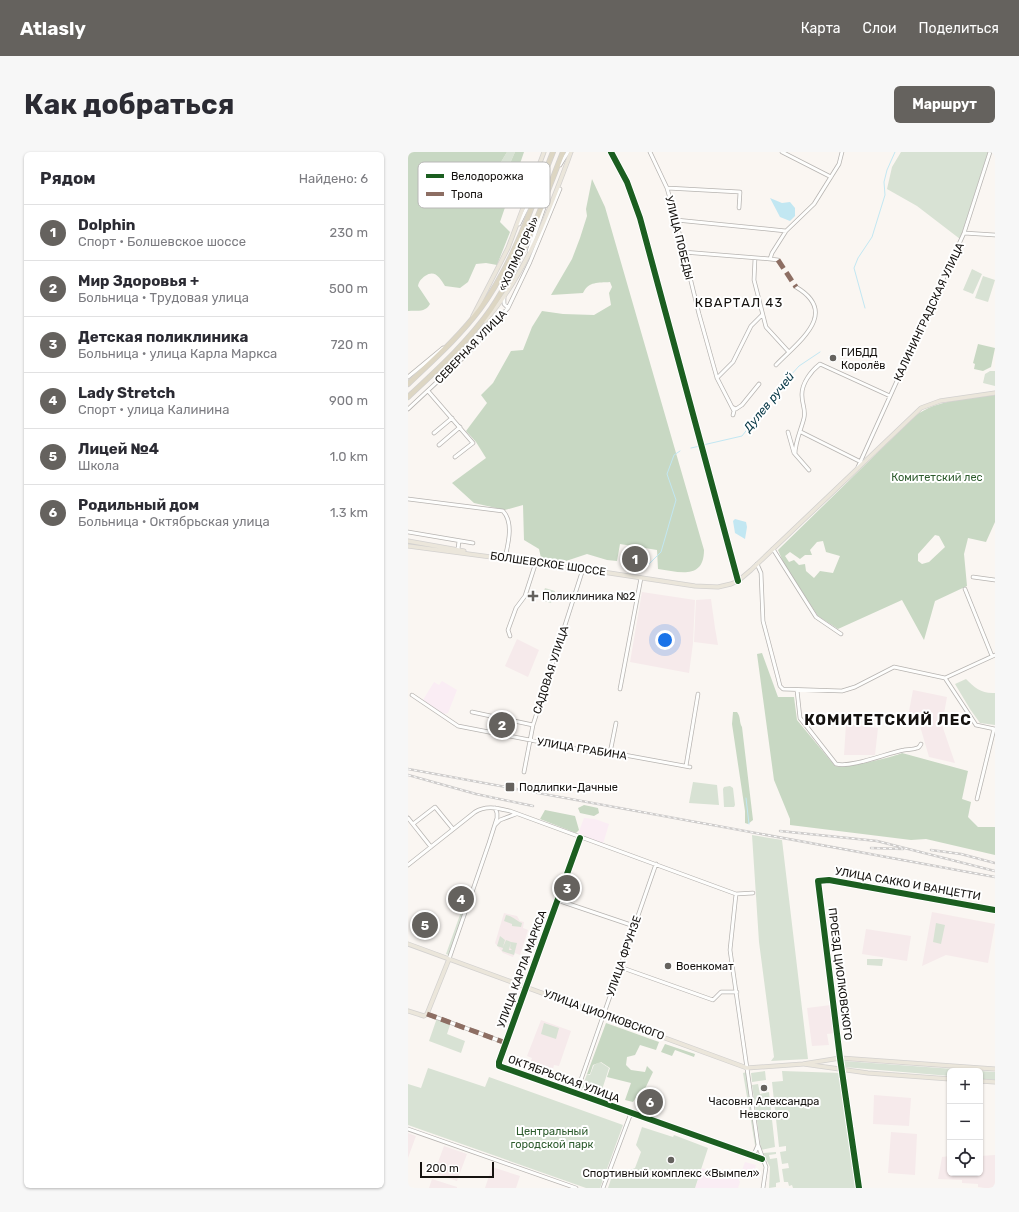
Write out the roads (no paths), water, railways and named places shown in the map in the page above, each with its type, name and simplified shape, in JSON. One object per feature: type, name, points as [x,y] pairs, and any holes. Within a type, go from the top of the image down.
[{"type":"highway","name":"«ХОЛМОГОРЫ»","points":[[549,162],[552,152]]},
{"type":"highway","name":"«ХОЛМОГОРЫ»","points":[[550,185],[563,152]]},
{"type":"highway","name":"«ХОЛМОГОРЫ»","points":[[408,384],[470,322],[494,288],[506,266],[530,208]]},
{"type":"highway","name":"«ХОЛМОГОРЫ»","points":[[408,397],[471,334],[491,309],[513,272],[540,208]]},
{"type":"main road","points":[[540,162],[544,152]]},
{"type":"main road","points":[[550,205],[571,152]]},
{"type":"main road","points":[[470,322],[508,248],[523,208]]},
{"type":"main road","points":[[471,334],[497,306],[504,296],[538,235],[549,208]]},
{"type":"main road","name":"БОЛШЕВСКОЕ ШОССЕ","points":[[408,546],[481,554],[710,587],[724,586],[738,581],[758,564],[921,408],[940,401],[995,392]]},
{"type":"main road","points":[[408,541],[481,554]]},
{"type":"main road","name":"УЛИЦА ЦИОЛКОВСКОГО","points":[[408,944],[747,1068],[802,1064]]},
{"type":"main road","points":[[408,1011],[426,1015],[448,959]]},
{"type":"main road","points":[[802,1064],[840,1058],[995,1069]]},
{"type":"main road","points":[[802,1064],[843,1070],[947,1079]]},
{"type":"main road","points":[[983,1081],[995,1082]]},
{"type":"street","points":[[550,189],[553,178],[568,152]]},
{"type":"street","points":[[611,152],[628,182],[640,218],[738,581]]},
{"type":"street","name":"УЛИЦА ПОБЕДЫ","points":[[650,152],[667,188],[717,378],[734,411],[733,415]]},
{"type":"street","points":[[782,152],[831,177]]},
{"type":"street","points":[[770,259],[786,231],[814,204],[840,164],[842,152]]},
{"type":"street","name":"КАЛИНИНГРАДСКАЯ УЛИЦА","points":[[858,468],[964,233],[990,152]]},
{"type":"street","points":[[667,188],[740,192],[739,208]]},
{"type":"street","name":"СЕВЕРНАЯ УЛИЦА","points":[[408,409],[466,355],[508,308],[533,256],[560,189]]},
{"type":"street","points":[[508,248],[527,208]]},
{"type":"street","points":[[528,254],[545,208]]},
{"type":"street","points":[[676,220],[786,231]]},
{"type":"street","points":[[964,233],[995,235]]},
{"type":"street","points":[[683,252],[778,260]]},
{"type":"street","points":[[754,258],[754,280],[766,327],[788,352]]},
{"type":"street","points":[[776,364],[815,321],[817,313],[814,304],[808,296],[796,287]]},
{"type":"street","points":[[504,296],[504,304],[508,308]]},
{"type":"street","points":[[497,306],[502,305],[508,308]]},
{"type":"street","points":[[717,378],[733,362],[751,326],[762,315]]},
{"type":"street","points":[[408,376],[451,342]]},
{"type":"street","points":[[795,454],[796,443],[801,432],[804,413],[802,395],[803,387],[809,375],[820,364],[890,396]]},
{"type":"street","points":[[732,407],[736,409],[742,405],[759,384]]},
{"type":"street","points":[[428,392],[473,443],[455,457]]},
{"type":"street","points":[[434,433],[452,418]]},
{"type":"street","points":[[439,445],[460,427]]},
{"type":"street","points":[[788,432],[795,454],[809,470]]},
{"type":"street","points":[[801,432],[861,462]]},
{"type":"street","points":[[865,453],[866,456],[871,456]]},
{"type":"street","points":[[408,499],[503,511],[509,526],[506,558]]},
{"type":"street","points":[[408,532],[473,543]]},
{"type":"street","points":[[458,549],[460,540]]},
{"type":"street","points":[[774,549],[816,617],[841,634]]},
{"type":"street","points":[[510,636],[508,630],[516,608],[525,596],[536,562]]},
{"type":"street","points":[[758,564],[761,573],[763,621],[780,686],[784,690],[848,690],[894,667],[945,678],[994,656],[965,589]]},
{"type":"street","name":"САДОВАЯ УЛИЦА","points":[[524,772],[533,725],[583,569]]},
{"type":"street","points":[[973,577],[995,580]]},
{"type":"street","points":[[620,689],[641,578]]},
{"type":"street","points":[[945,678],[977,726],[994,729],[977,799]]},
{"type":"street","points":[[797,690],[800,718],[836,764],[849,764],[882,755],[889,755],[903,750],[916,749],[922,744]]},
{"type":"street","points":[[686,766],[698,694]]},
{"type":"street","name":"УЛИЦА ГРАБИНА","points":[[412,695],[458,726],[602,754],[610,753],[690,767]]},
{"type":"street","points":[[472,712],[533,725]]},
{"type":"street","points":[[610,753],[616,723]]},
{"type":"street","points":[[413,824],[435,807],[453,829]]},
{"type":"street","points":[[408,865],[475,812],[482,808],[495,808],[510,811],[580,838],[656,864],[736,894],[753,893]]},
{"type":"street","points":[[448,959],[497,818],[495,808]]},
{"type":"street","points":[[508,815],[510,811]]},
{"type":"street","points":[[493,828],[500,820],[508,815],[516,814]]},
{"type":"street","points":[[408,818],[431,847]]},
{"type":"street","name":"УЛИЦА КАРЛА МАРКСА","points":[[498,1062],[580,838]]},
{"type":"street","name":"УЛИЦА ФРУНЗЕ","points":[[576,1094],[656,864]]},
{"type":"street","name":"УЛИЦА САККО И ВАНЦЕТТИ","points":[[818,881],[829,880],[995,910]]},
{"type":"street","name":"ПРОЕЗД ЦИОЛКОВСКОГО","points":[[818,881],[840,1058],[843,1070],[859,1188]]},
{"type":"street","points":[[736,894],[730,947],[758,1145],[767,1173],[763,1188]]},
{"type":"street","points":[[558,900],[634,926]]},
{"type":"street","points":[[620,967],[713,1000],[721,992],[737,992]]},
{"type":"street","name":"ОКТЯБРЬСКАЯ УЛИЦА","points":[[426,1015],[506,1043]]},
{"type":"street","points":[[825,1060],[825,1066],[828,1068]]},
{"type":"street","name":"ОКТЯБРЬСКАЯ УЛИЦА","points":[[498,1062],[499,1066],[762,1159]]},
{"type":"street","points":[[603,1188],[631,1113]]},
{"type":"street","points":[[408,1130],[576,1188]]},
{"type":"street","points":[[746,1154],[753,1153],[758,1145]]},
{"type":"water","points":[[770,198],[782,203],[790,202],[795,208],[795,216],[790,221],[780,217]]},
{"type":"water","points":[[735,519],[746,522],[747,527],[745,539],[735,533],[733,521]]},
{"type":"waterway","name":"Дулев ручей","points":[[865,308],[854,268],[858,258],[872,237],[885,195],[884,182],[887,170],[895,152]]},
{"type":"waterway","name":"Дулев ручей","points":[[703,445],[742,436],[781,386],[799,366],[820,352]]},
{"type":"waterway","name":"Дулев ручей","points":[[691,448],[700,446]]},
{"type":"waterway","name":"Дулев ручей","points":[[644,569],[661,552],[676,500],[667,474],[674,455],[680,451]]},
{"type":"waterway","points":[[746,798],[749,824]]},
{"type":"railway","points":[[408,769],[995,877]]},
{"type":"railway","points":[[408,775],[476,794],[533,806]]},
{"type":"railway","points":[[780,831],[877,841],[995,871]]},
{"type":"railway","points":[[871,848],[903,849]]},
{"type":"railway","points":[[931,850],[961,854],[995,863]]},
{"type":"place","name":"ГИБДД Королёв","points":[[833,358]]},
{"type":"place","name":"Dolphin","points":[[635,559]]},
{"type":"place","name":"Поликлиника №2","points":[[533,596]]},
{"type":"place","name":"Мир Здоровья +","points":[[502,725]]},
{"type":"place","name":"Подлипки-Дачные","points":[[510,787]]},
{"type":"place","name":"Детская поликлиника","points":[[567,888]]},
{"type":"place","name":"Lady Stretch","points":[[461,899]]},
{"type":"place","name":"Лицей №4","points":[[425,925]]},
{"type":"place","name":"Военкомат","points":[[668,966]]},
{"type":"place","name":"Часовня Александра Невского","points":[[764,1088]]},
{"type":"place","name":"Родильный дом","points":[[650,1102]]},
{"type":"place","name":"Спортивный комплекс «Вымпел»","points":[[671,1160]]},
{"type":"district","name":"КВАРТАЛ 43","points":[[739,302]]},
{"type":"district","name":"КОМИТЕТСКИЙ ЛЕС","points":[[888,720]]},
{"type":"park label","name":"Комитетский лес","points":[[937,477]]},
{"type":"park label","name":"Центральный городской парк","points":[[552,1137]]}]
